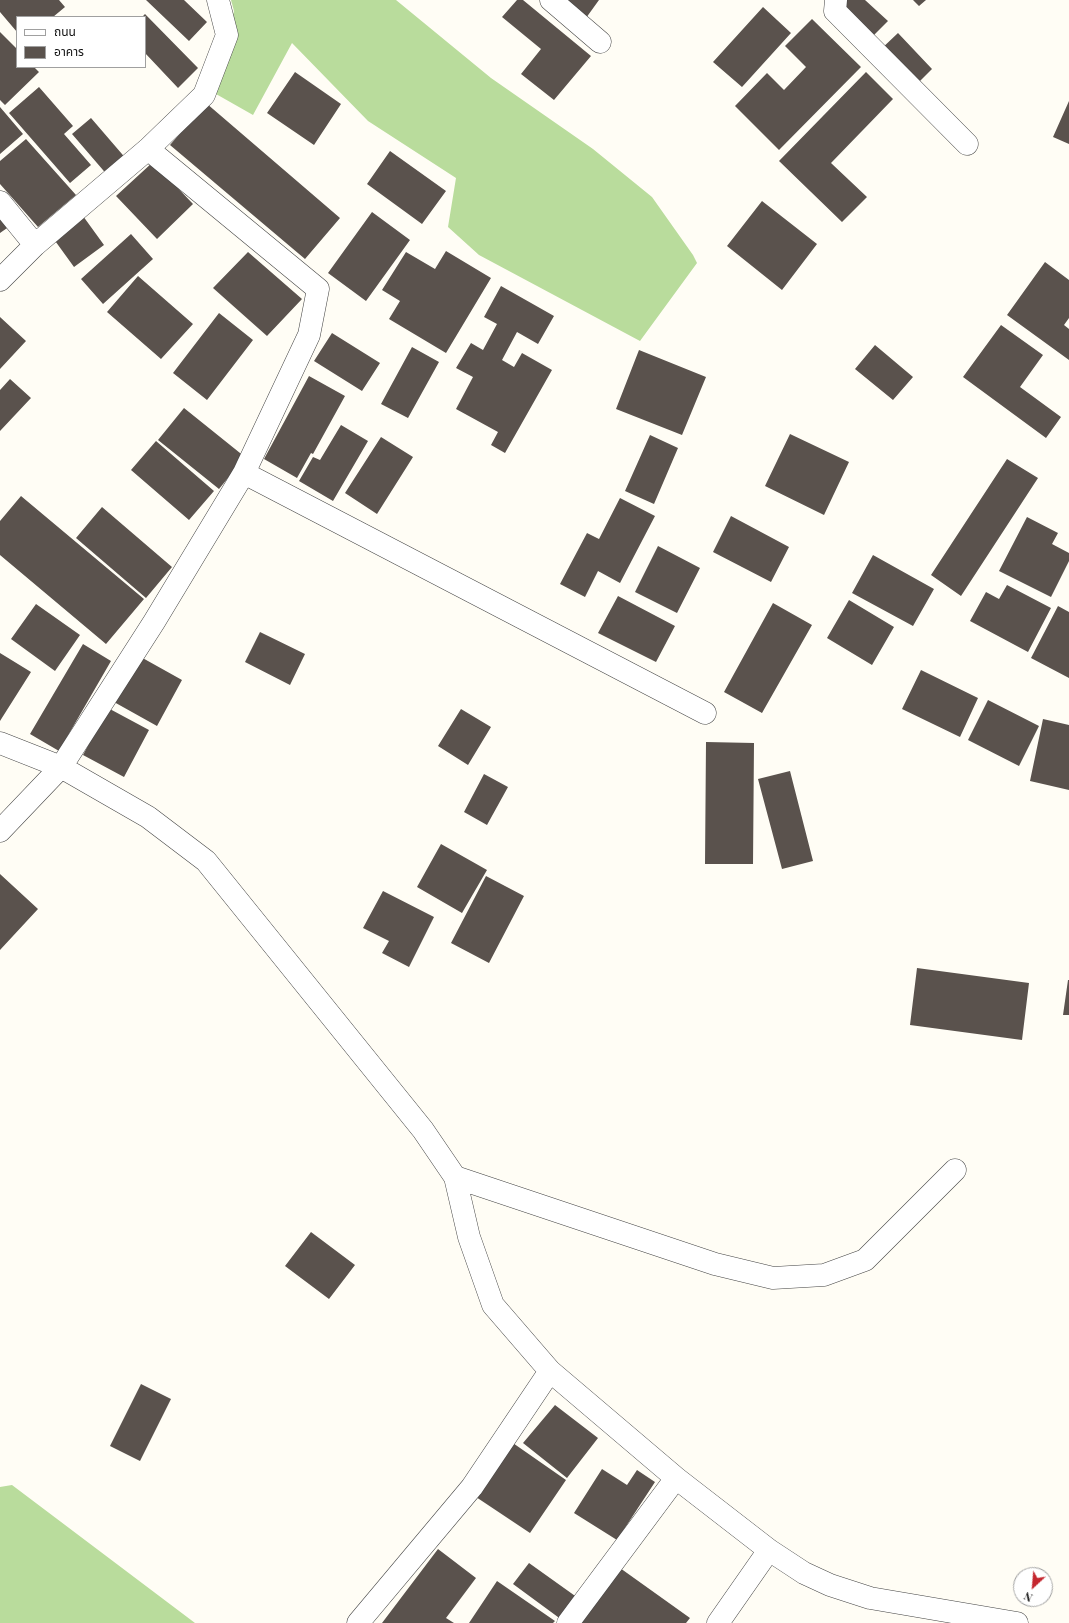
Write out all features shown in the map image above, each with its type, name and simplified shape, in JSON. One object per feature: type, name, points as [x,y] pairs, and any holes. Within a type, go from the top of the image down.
[{"type":"street","points":[[0,280],[35,245],[148,149],[204,95],[226,34],[218,0]]},
{"type":"street","points":[[552,0],[600,42]]},
{"type":"street","points":[[836,0],[835,11],[967,144]]},
{"type":"street","points":[[0,831],[61,767],[154,622],[244,473],[309,336],[318,289],[148,149]]},
{"type":"street","points":[[0,202],[35,245]]},
{"type":"street","points":[[244,473],[705,713]]},
{"type":"street","points":[[0,743],[61,767],[148,817],[206,861],[423,1130],[455,1177],[469,1237],[492,1304],[550,1372],[676,1478],[769,1550],[804,1573],[830,1586],[870,1598],[1017,1623]]},
{"type":"street","points":[[455,1177],[715,1264],[773,1278],[824,1275],[865,1260],[955,1170]]},
{"type":"street","points":[[358,1623],[472,1487],[550,1372]]},
{"type":"street","points":[[568,1623],[676,1478]]},
{"type":"street","points":[[718,1623],[769,1550]]},
{"type":"green space","points":[[231,0],[396,0],[491,78],[593,149],[652,197],[693,255],[697,263],[640,341],[479,255],[448,227],[456,178],[368,121],[292,43],[253,115],[216,94],[234,11]]},
{"type":"green space","points":[[12,1485],[195,1623],[0,1623],[0,1487]]},
{"type":"building","points":[[0,0],[59,0],[65,7],[54,16],[16,16],[16,31],[0,12]]},
{"type":"building","points":[[146,0],[184,0],[207,22],[189,41]]},
{"type":"building","points":[[517,0],[523,0],[591,56],[554,100],[521,74],[541,49],[502,17]]},
{"type":"building","points":[[562,0],[599,0],[586,18]]},
{"type":"building","points":[[847,0],[865,0],[888,21],[870,39],[838,9]]},
{"type":"building","points":[[913,0],[926,0],[919,6]]},
{"type":"building","points":[[763,7],[791,33],[742,87],[713,62]]},
{"type":"building","points":[[145,14],[198,68],[178,88],[146,54],[146,16],[143,16]]},
{"type":"building","points":[[812,19],[861,67],[779,150],[735,106],[767,73],[784,90],[806,67],[785,46]]},
{"type":"building","points":[[0,32],[16,48],[16,68],[35,68],[39,72],[5,105],[0,100]]},
{"type":"building","points":[[898,33],[932,69],[914,87],[879,51]]},
{"type":"building","points":[[295,72],[341,104],[314,145],[267,113]]},
{"type":"building","points":[[866,72],[893,99],[831,163],[867,197],[842,222],[779,161]]},
{"type":"building","points":[[39,87],[73,126],[64,134],[91,165],[70,183],[9,113]]},
{"type":"building","points":[[1069,101],[1069,144],[1053,137]]},
{"type":"building","points":[[206,103],[340,218],[305,259],[170,145]]},
{"type":"building","points":[[0,107],[23,134],[0,154]]},
{"type":"building","points":[[91,118],[128,161],[109,177],[72,134]]},
{"type":"building","points":[[26,139],[76,195],[38,227],[0,184],[0,161]]},
{"type":"building","points":[[390,151],[446,191],[422,224],[367,184]]},
{"type":"building","points":[[153,162],[193,204],[157,239],[116,196]]},
{"type":"building","points":[[762,201],[817,244],[782,290],[727,246]]},
{"type":"building","points":[[0,212],[10,226],[0,233]]},
{"type":"building","points":[[372,212],[410,240],[366,301],[328,273]]},
{"type":"building","points":[[83,216],[104,245],[74,267],[53,238]]},
{"type":"building","points":[[131,234],[153,259],[103,304],[81,279]]},
{"type":"building","points":[[446,251],[491,278],[446,353],[389,319],[400,301],[382,290],[406,252],[435,269]]},
{"type":"building","points":[[248,252],[302,299],[267,336],[213,288]]},
{"type":"building","points":[[1045,262],[1069,280],[1069,318],[1064,325],[1069,329],[1069,360],[1007,315]]},
{"type":"building","points":[[138,276],[193,324],[161,359],[107,312]]},
{"type":"building","points":[[501,286],[554,316],[538,344],[517,332],[502,360],[514,367],[522,353],[552,370],[505,453],[491,445],[498,432],[456,409],[473,377],[456,368],[471,343],[483,350],[497,324],[484,317]]},
{"type":"building","points":[[219,313],[253,340],[207,400],[173,373]]},
{"type":"building","points":[[0,317],[26,341],[0,369]]},
{"type":"building","points":[[1001,325],[1043,355],[1020,387],[1061,417],[1046,438],[963,377]]},
{"type":"building","points":[[332,333],[380,363],[362,391],[314,361]]},
{"type":"building","points":[[875,345],[913,377],[893,400],[855,369]]},
{"type":"building","points":[[412,347],[439,362],[408,418],[381,404]]},
{"type":"building","points":[[639,350],[706,377],[682,435],[616,409]]},
{"type":"building","points":[[309,376],[345,396],[313,454],[311,453],[297,478],[264,459]]},
{"type":"building","points":[[10,379],[31,398],[0,431],[0,390]]},
{"type":"building","points":[[184,408],[245,457],[219,489],[158,440]]},
{"type":"building","points":[[341,425],[368,441],[333,501],[299,481],[313,457],[320,460]]},
{"type":"building","points":[[790,434],[849,462],[824,515],[765,486]]},
{"type":"building","points":[[650,435],[678,448],[654,504],[625,491]]},
{"type":"building","points":[[381,437],[413,457],[377,514],[345,493]]},
{"type":"building","points":[[156,441],[214,491],[189,520],[131,470]]},
{"type":"building","points":[[1007,459],[1038,478],[961,596],[931,575]]},
{"type":"building","points":[[21,496],[144,599],[106,644],[0,555],[0,521]]},
{"type":"building","points":[[620,498],[655,516],[620,583],[598,571],[585,597],[560,584],[587,533],[599,539]]},
{"type":"building","points":[[102,507],[172,567],[146,598],[76,538]]},
{"type":"building","points":[[731,516],[789,547],[771,582],[713,552]]},
{"type":"building","points":[[1027,517],[1058,533],[1052,544],[1069,553],[1069,561],[1051,597],[999,571]]},
{"type":"building","points":[[658,546],[700,568],[677,613],[635,592]]},
{"type":"building","points":[[873,555],[934,589],[913,626],[852,593]]},
{"type":"building","points":[[1007,585],[1051,608],[1028,652],[970,621],[986,592],[999,599]]},
{"type":"building","points":[[618,596],[675,626],[656,662],[598,633]]},
{"type":"building","points":[[849,600],[894,627],[872,665],[827,638]]},
{"type":"building","points":[[773,603],[812,625],[762,713],[724,692]]},
{"type":"building","points":[[36,604],[80,635],[55,671],[11,639]]},
{"type":"building","points":[[1058,606],[1069,612],[1069,678],[1031,658]]},
{"type":"building","points":[[260,632],[305,654],[290,685],[245,662]]},
{"type":"building","points":[[83,644],[111,661],[59,751],[30,734]]},
{"type":"building","points":[[0,653],[31,672],[0,721]]},
{"type":"building","points":[[139,656],[182,680],[157,726],[114,702]]},
{"type":"building","points":[[921,670],[978,698],[960,737],[902,709]]},
{"type":"building","points":[[988,700],[1039,726],[1019,766],[968,740]]},
{"type":"building","points":[[108,708],[149,730],[124,777],[83,755]]},
{"type":"building","points":[[461,709],[491,727],[468,765],[438,746]]},
{"type":"building","points":[[1043,719],[1069,725],[1069,790],[1030,781]]},
{"type":"building","points":[[706,742],[754,743],[753,864],[705,864]]},
{"type":"building","points":[[790,771],[813,861],[782,869],[758,779]]},
{"type":"building","points":[[484,774],[508,787],[487,825],[464,812]]},
{"type":"building","points":[[441,844],[487,870],[462,913],[417,887]]},
{"type":"building","points":[[0,874],[38,909],[0,950]]},
{"type":"building","points":[[486,876],[524,896],[489,963],[451,943]]},
{"type":"building","points":[[383,891],[434,917],[409,967],[382,953],[389,941],[363,928]]},
{"type":"building","points":[[917,968],[1029,983],[1022,1040],[910,1025]]},
{"type":"building","points":[[1068,980],[1069,1015],[1063,1015]]},
{"type":"building","points":[[311,1232],[355,1265],[329,1299],[285,1266]]},
{"type":"building","points":[[141,1384],[171,1399],[140,1461],[110,1446]]},
{"type":"building","points":[[555,1405],[598,1438],[567,1478],[523,1443]]},
{"type":"building","points":[[510,1441],[566,1480],[530,1533],[473,1495]]},
{"type":"building","points":[[602,1469],[627,1485],[637,1470],[655,1482],[617,1540],[574,1513]]},
{"type":"building","points":[[438,1549],[476,1578],[446,1618],[454,1623],[382,1623]]},
{"type":"building","points":[[529,1563],[578,1598],[562,1620],[513,1584]]},
{"type":"building","points":[[620,1568],[690,1618],[686,1623],[581,1623]]},
{"type":"building","points":[[497,1581],[555,1621],[553,1623],[469,1623]]}]
